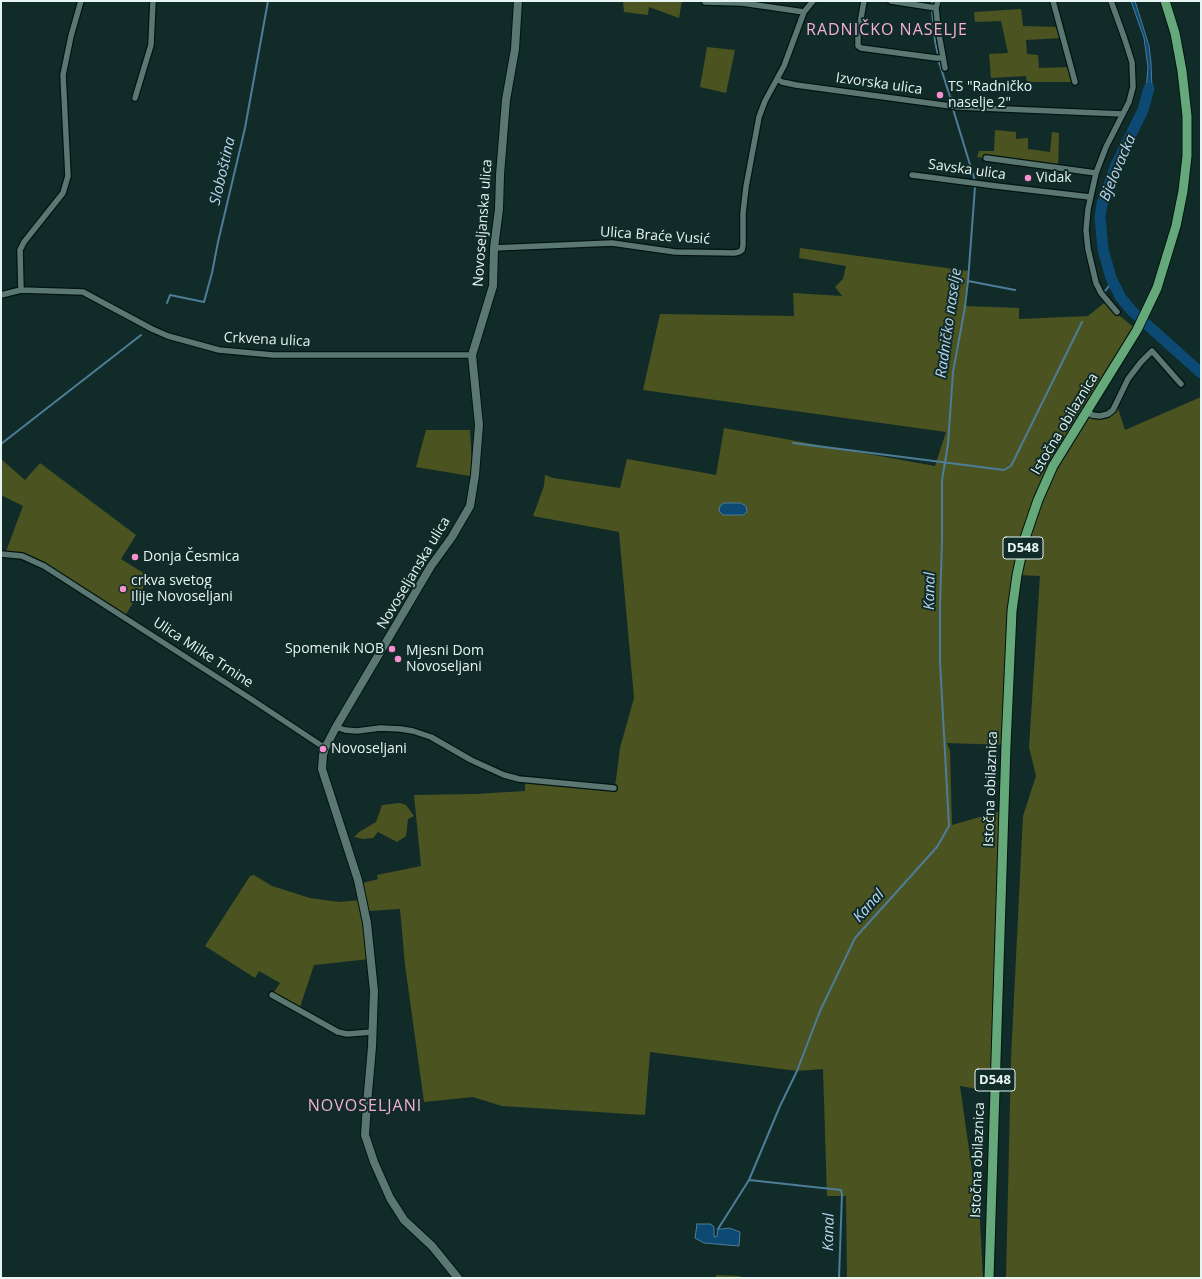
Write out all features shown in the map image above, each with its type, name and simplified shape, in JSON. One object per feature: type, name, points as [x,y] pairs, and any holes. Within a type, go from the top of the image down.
[{"type":"main road","name":"Novoseljanska ulica","points":[[458,1278],[432,1246],[404,1220],[390,1198],[374,1162],[365,1134],[374,992],[367,924],[358,880],[322,769],[325,748],[336,727],[431,566],[452,537],[470,506],[475,475],[479,426],[472,355],[493,286],[494,248],[499,209],[506,100],[515,49],[518,1]]},
{"type":"main road","name":"Istočna obilaznica","points":[[989,1278],[1006,746],[1012,611],[1017,575],[1025,538],[1038,500],[1053,466],[1137,330],[1157,288],[1176,226],[1183,191],[1187,156],[1187,116],[1182,71],[1175,33],[1165,1]]},
{"type":"street","points":[[20,290],[20,250],[24,242],[63,193],[68,176],[63,75],[70,36],[81,1]]},
{"type":"street","points":[[135,98],[151,45],[153,1]]},
{"type":"street","points":[[777,79],[784,66],[804,12],[813,1]]},
{"type":"street","points":[[864,1],[858,35],[858,46],[861,48],[942,58]]},
{"type":"street","points":[[891,1],[936,8]]},
{"type":"street","points":[[938,1],[936,8],[938,29],[945,68]]},
{"type":"street","points":[[1053,1],[1075,82]]},
{"type":"street","points":[[1111,1],[1132,62],[1133,87],[1129,102],[1106,147],[1096,173],[1090,197],[1086,230],[1088,249],[1096,283],[1101,294],[1117,312]]},
{"type":"street","points":[[705,2],[742,2],[804,12]]},
{"type":"street","name":"Ulica Braće Vusić","points":[[494,248],[612,243],[675,252],[739,252],[742,250],[743,245],[746,187],[758,120],[765,101],[777,79]]},
{"type":"street","name":"Izvorska ulica","points":[[777,79],[782,82],[796,85],[958,107],[1123,114]]},
{"type":"street","points":[[986,158],[1096,173]]},
{"type":"street","name":"Savska ulica","points":[[912,175],[1090,197]]},
{"type":"street","name":"Crkvena ulica","points":[[1,295],[20,290],[83,292],[168,336],[219,350],[273,355],[472,355]]},
{"type":"street","points":[[1087,411],[1092,415],[1100,416],[1108,414],[1113,410],[1132,374],[1152,351],[1181,384]]},
{"type":"street","name":"Ulica Milke Trnine","points":[[1,554],[22,556],[44,566],[260,704],[325,748]]},
{"type":"street","points":[[336,727],[345,730],[357,731],[380,728],[413,731],[431,737],[471,760],[504,775],[519,779],[614,788]]},
{"type":"street","points":[[272,995],[338,1032],[347,1034],[372,1032]]},
{"type":"green space","points":[[623,1],[682,1],[679,18],[649,7],[648,15],[624,12]]},
{"type":"green space","points":[[1021,9],[1023,26],[1060,27],[1063,38],[1026,40],[1027,54],[1038,55],[1039,68],[1071,67],[1075,82],[1027,82],[1026,76],[991,78],[989,54],[1008,53],[1001,21],[975,22],[974,12]]},
{"type":"green space","points":[[707,47],[735,50],[726,93],[700,87]]},
{"type":"green space","points":[[995,130],[1016,132],[1016,139],[1028,138],[1028,149],[1050,152],[1052,132],[1059,133],[1058,168],[977,157],[979,151],[994,151]]},
{"type":"green space","points":[[800,248],[968,271],[965,306],[1019,308],[1019,319],[1088,316],[1104,303],[1137,330],[1087,414],[1098,419],[1114,413],[1117,405],[1125,430],[1201,397],[1201,1278],[1006,1278],[1011,1059],[1023,816],[1036,776],[1029,747],[1040,576],[1019,575],[1006,745],[947,743],[950,751],[952,825],[1004,810],[995,1092],[960,1086],[976,1199],[979,1202],[983,1278],[847,1278],[846,1196],[827,1196],[823,1069],[797,1071],[650,1052],[645,1115],[502,1106],[473,1097],[424,1102],[405,965],[400,909],[368,911],[363,883],[378,879],[377,875],[421,866],[414,795],[525,791],[525,779],[615,787],[620,748],[634,698],[619,532],[533,516],[544,486],[545,475],[553,478],[620,488],[627,459],[716,475],[724,428],[935,466],[946,432],[643,390],[660,314],[794,316],[793,293],[842,296],[835,287],[843,279],[846,266],[799,258]]},
{"type":"green space","points":[[426,430],[470,430],[472,466],[470,476],[416,467]]},
{"type":"green space","points":[[1,459],[25,480],[40,463],[136,535],[121,559],[150,577],[124,617],[22,556],[5,554],[23,506],[1,495]]},
{"type":"green space","points":[[400,803],[406,805],[414,816],[408,819],[406,836],[397,842],[378,832],[373,838],[363,839],[354,837],[359,832],[376,822],[382,805]]},
{"type":"green space","points":[[254,875],[272,886],[310,898],[339,902],[362,900],[370,959],[314,965],[299,1010],[272,995],[280,983],[259,971],[255,978],[205,946],[250,876]]},
{"type":"green space","points":[[716,1275],[738,1276],[747,1278],[716,1278]]},
{"type":"water","points":[[1131,1],[1135,1],[1149,46],[1152,89],[1145,103],[1148,67],[1144,38]]},
{"type":"water","points":[[724,503],[741,503],[746,506],[747,512],[743,515],[723,515],[719,511],[720,506]]},
{"type":"water","points":[[697,1224],[711,1224],[714,1227],[714,1237],[717,1236],[718,1229],[729,1228],[740,1232],[739,1246],[704,1243],[695,1238]]},
{"type":"waterway","name":"Sloboština","points":[[167,303],[170,295],[204,302],[245,128],[268,1]]},
{"type":"waterway","name":"Radničko naselje","points":[[932,11],[938,55]]},
{"type":"waterway","name":"Radničko naselje","points":[[939,62],[952,103]]},
{"type":"waterway","name":"Bjelovacka","points":[[1149,88],[1143,110],[1116,165],[1102,204],[1100,217],[1103,249],[1111,278],[1121,298],[1133,312],[1201,373]]},
{"type":"waterway","name":"Radničko naselje","points":[[953,109],[975,181]]},
{"type":"waterway","name":"Kanal","points":[[839,1278],[841,1190],[749,1180],[780,1106],[797,1071],[820,1011],[855,938],[937,847],[949,826],[940,661],[942,480],[948,444],[953,372],[965,307],[968,281],[975,187]]},
{"type":"waterway","points":[[968,281],[1015,290]]},
{"type":"waterway","points":[[1105,291],[1113,281]]},
{"type":"waterway","name":"Kanal","points":[[793,443],[1004,470],[1011,466],[1082,322]]},
{"type":"waterway","name":"Sloboština","points":[[1,444],[141,335]]},
{"type":"waterway","points":[[718,1229],[749,1180]]},
{"type":"place","name":"TS \"Radničko naselje 2\"","points":[[940,95]]},
{"type":"place","name":"Vidak","points":[[1028,178]]},
{"type":"place","name":"Donja Česmica","points":[[135,557]]},
{"type":"place","name":"crkva svetog Ilije Novoseljani","points":[[123,589]]},
{"type":"place","name":"Spomenik NOB","points":[[392,649]]},
{"type":"place","name":"Mjesni Dom Novoseljani","points":[[398,659]]},
{"type":"place","name":"Novoseljani","points":[[323,749]]},
{"type":"district","name":"RADNIČKO NASELJE","points":[[887,30]]},
{"type":"district","name":"NOVOSELJANI","points":[[365,1106]]}]
